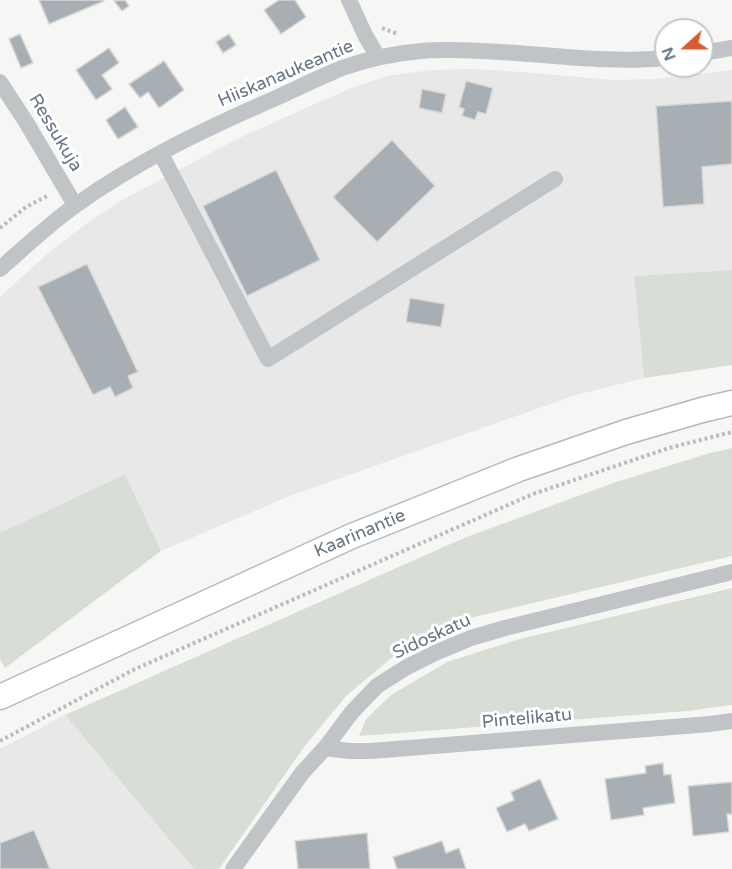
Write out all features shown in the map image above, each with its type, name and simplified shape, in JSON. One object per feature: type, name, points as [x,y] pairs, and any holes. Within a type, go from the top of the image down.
[{"type":"main road","name":"Kaarinantie","points":[[0,697],[363,531],[519,469],[626,432],[732,403]]},
{"type":"street","points":[[349,0],[378,57]]},
{"type":"street","points":[[714,51],[732,48]]},
{"type":"street","name":"Hiiskanaukeantie","points":[[0,269],[75,205],[115,179],[230,118],[342,68],[378,57],[423,50],[513,52],[604,60],[654,59]]},
{"type":"street","name":"Ressukuja","points":[[0,82],[75,205]]},
{"type":"street","points":[[161,154],[268,359],[555,178]]},
{"type":"street","name":"Sidoskatu","points":[[233,869],[302,773],[325,748],[352,712],[377,686],[407,667],[471,638],[505,628],[732,572]]},
{"type":"street","name":"Pintelikatu","points":[[325,748],[371,751],[732,721]]},
{"type":"path","points":[[0,741],[135,669],[533,494],[669,448],[732,432]]},
{"type":"shaded area","points":[[473,69],[613,80],[714,78],[714,72],[732,70],[732,270],[634,276],[644,378],[576,395],[292,495],[161,551],[125,474],[0,533],[0,297],[46,255],[84,225],[124,199],[239,138],[351,88],[387,76],[432,70]]},
{"type":"shaded area","points":[[732,270],[732,365],[644,378],[634,276]]},
{"type":"shaded area","points":[[732,448],[732,556],[457,621],[394,656],[347,695],[304,747],[219,869],[194,869],[65,715],[464,538],[616,482]]},
{"type":"shaded area","points":[[125,474],[161,551],[5,668],[0,659],[0,533]]},
{"type":"shaded area","points":[[732,588],[732,705],[687,711],[359,736],[366,719],[391,695],[447,662],[516,640]]},
{"type":"shaded area","points":[[65,715],[194,869],[0,869],[0,749]]},
{"type":"building","points":[[39,0],[103,0],[104,1],[49,24]]},
{"type":"building","points":[[125,0],[129,6],[122,11],[114,1]]},
{"type":"building","points":[[279,0],[295,0],[306,17],[281,34],[264,10]]},
{"type":"building","points":[[20,34],[33,63],[21,68],[9,39]]},
{"type":"building","points":[[229,34],[236,45],[223,53],[216,42]]},
{"type":"building","points":[[109,48],[119,63],[102,75],[112,89],[96,100],[76,70]]},
{"type":"building","points":[[164,61],[184,90],[159,108],[148,92],[140,98],[129,84]]},
{"type":"building","points":[[466,81],[493,88],[486,114],[478,112],[475,120],[462,116],[464,109],[459,107]]},
{"type":"building","points":[[422,89],[446,94],[442,113],[419,108]]},
{"type":"building","points":[[732,101],[732,164],[702,167],[704,204],[663,207],[656,106]]},
{"type":"building","points":[[125,107],[138,127],[118,139],[106,120]]},
{"type":"building","points":[[392,140],[435,186],[377,242],[333,197]]},
{"type":"building","points":[[276,170],[320,260],[247,296],[203,206]]},
{"type":"building","points":[[87,264],[138,372],[128,376],[133,388],[115,397],[110,387],[93,395],[38,287]]},
{"type":"building","points":[[410,298],[445,304],[441,327],[406,322]]},
{"type":"building","points":[[663,763],[664,775],[671,774],[675,803],[643,808],[644,815],[611,820],[605,779],[646,773],[645,766]]},
{"type":"building","points":[[540,779],[558,819],[529,831],[525,824],[507,832],[496,808],[514,800],[511,792]]},
{"type":"building","points":[[732,782],[732,814],[727,814],[729,832],[693,836],[688,786]]},
{"type":"building","points":[[34,830],[50,869],[0,869],[0,843]]},
{"type":"building","points":[[367,833],[370,869],[298,869],[295,841]]},
{"type":"building","points":[[442,841],[446,853],[459,848],[466,869],[397,869],[393,857]]}]
